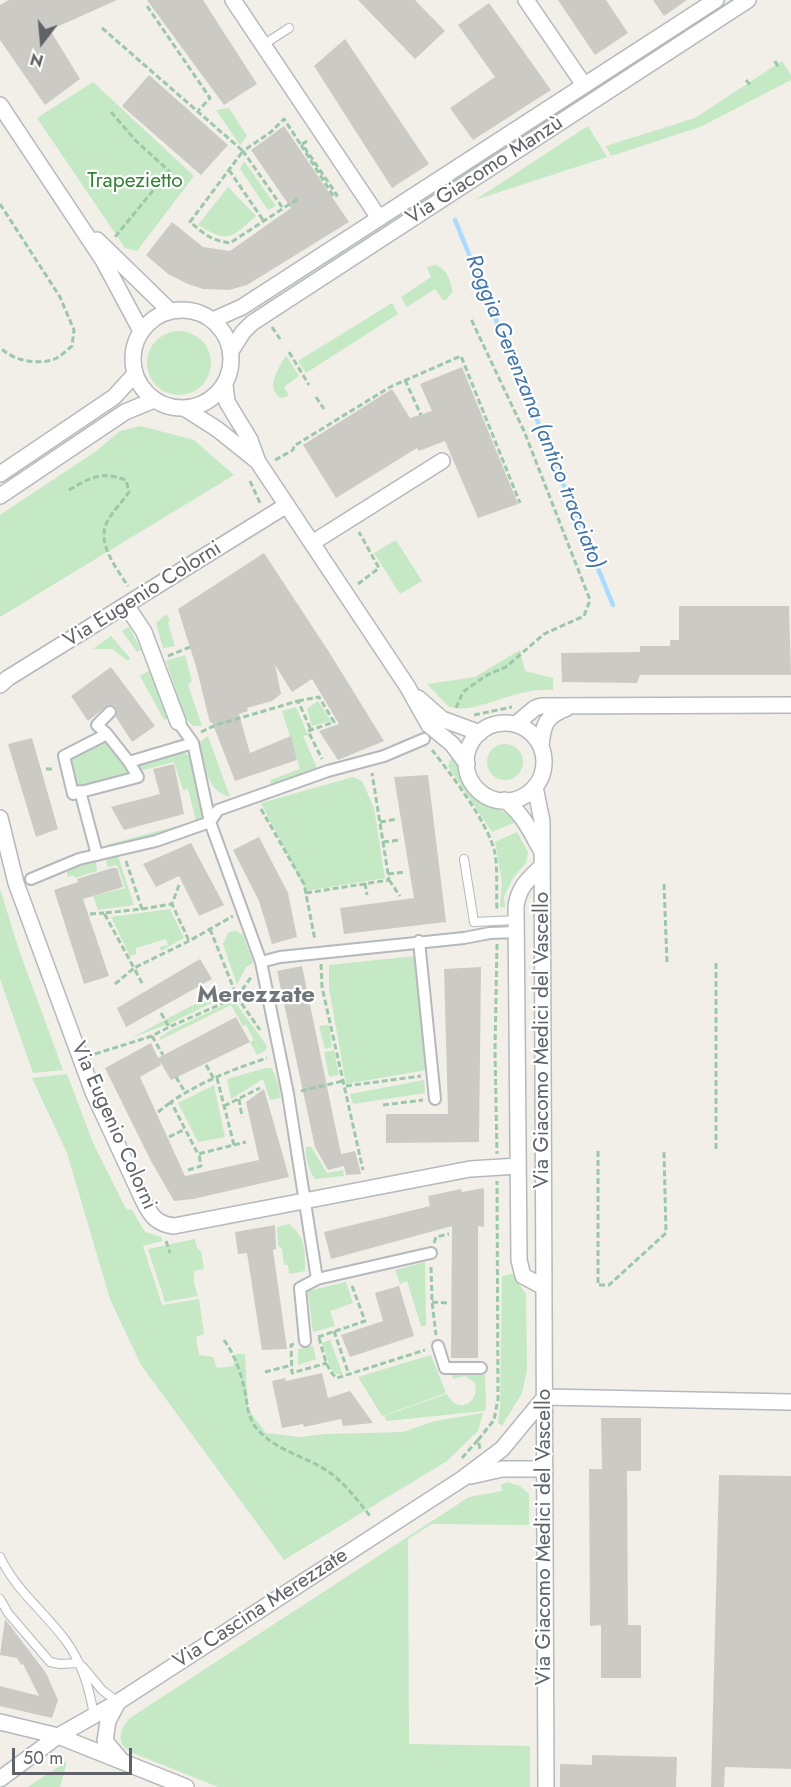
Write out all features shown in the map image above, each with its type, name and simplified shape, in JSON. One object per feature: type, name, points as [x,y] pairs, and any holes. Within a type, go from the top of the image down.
[{"type":"street","points":[[233,0],[379,218]]},
{"type":"street","points":[[526,0],[584,85]]},
{"type":"street","name":"Via Giacomo Manzù","points":[[213,320],[236,311],[716,0]]},
{"type":"street","name":"Via Giacomo Manzù","points":[[231,351],[243,332],[252,323],[748,0]]},
{"type":"street","points":[[0,105],[103,260],[141,332]]},
{"type":"street","points":[[73,217],[170,311]]},
{"type":"street","points":[[192,310],[213,320],[228,339],[231,351],[231,368],[225,385],[212,399],[203,404],[184,408],[163,405],[146,393],[135,374],[133,356],[137,339],[154,319],[170,311],[192,310]]},
{"type":"street","points":[[0,474],[114,397],[135,374]]},
{"type":"street","points":[[225,385],[227,402],[250,440],[258,462],[407,686],[429,725],[452,744],[467,764]]},
{"type":"street","points":[[0,496],[125,412],[154,400]]},
{"type":"street","points":[[184,408],[217,429],[258,462]]},
{"type":"street","points":[[312,543],[442,461]]},
{"type":"street","name":"Via Eugenio Colorni","points":[[0,686],[8,678],[286,505]]},
{"type":"street","points":[[126,605],[144,632],[178,722],[191,740],[210,822],[261,962],[288,1094],[317,1279]]},
{"type":"street","points":[[407,686],[442,719],[480,733]]},
{"type":"street","points":[[516,724],[535,708],[541,706],[791,705]]},
{"type":"street","points":[[504,800],[522,797],[540,780],[544,764],[541,746],[544,729],[552,714],[570,707]]},
{"type":"street","points":[[107,734],[64,756],[73,794],[138,777],[107,734],[97,725],[110,712]]},
{"type":"street","points":[[541,746],[531,732],[516,724],[497,724],[480,733],[469,748],[467,764],[469,776],[477,788],[485,795],[504,800],[523,819],[542,858]]},
{"type":"street","points":[[31,879],[79,859],[156,841],[210,822],[218,810],[328,771],[362,763],[424,739]]},
{"type":"street","points":[[129,762],[191,740]]},
{"type":"street","name":"Via Giacomo Medici del Vascello","points":[[535,787],[542,821],[546,1787]]},
{"type":"street","points":[[80,791],[97,855]]},
{"type":"street","name":"Via Eugenio Colorni","points":[[0,818],[16,883],[93,1092],[150,1214],[159,1222],[174,1226],[470,1169],[518,1166]]},
{"type":"street","name":"Via Giacomo Medici del Vascello","points":[[542,858],[520,890],[516,906],[516,926],[520,1266],[523,1276],[544,1287]]},
{"type":"street","points":[[261,962],[280,957],[497,933],[516,926]]},
{"type":"street","points":[[419,941],[435,1099]]},
{"type":"street","points":[[305,1341],[300,1287],[317,1279],[431,1252]]},
{"type":"street","points":[[438,1346],[445,1368],[481,1368]]},
{"type":"street","points":[[545,1397],[791,1402]]},
{"type":"street","name":"Via Cascina Merezzate","points":[[0,1779],[58,1736],[118,1702],[462,1479],[502,1449],[545,1397]]},
{"type":"street","points":[[462,1479],[502,1469],[545,1469]]},
{"type":"street","points":[[118,1702],[108,1721],[105,1741],[123,1762]]},
{"type":"street","points":[[0,1722],[58,1736],[186,1787]]},
{"type":"lane","points":[[263,45],[289,28]]},
{"type":"lane","points":[[464,859],[474,922],[497,921],[516,926]]},
{"type":"lane","points":[[0,1557],[20,1589],[66,1641],[79,1663],[102,1690],[118,1702]]},
{"type":"lane","points":[[0,1599],[8,1613],[50,1662],[79,1663]]},
{"type":"lane","points":[[79,1663],[91,1696],[94,1716]]},
{"type":"path","points":[[147,6],[210,98],[198,111]]},
{"type":"path","points":[[102,28],[243,152],[282,207]]},
{"type":"path","points":[[776,61],[779,69]]},
{"type":"path","points":[[746,80],[752,87]]},
{"type":"path","points":[[111,112],[136,141],[169,171],[114,239]]},
{"type":"path","points":[[299,198],[230,243],[215,241],[190,222],[243,152],[271,132],[284,118],[302,144],[337,195],[334,196],[302,144]]},
{"type":"path","points":[[302,144],[307,141]]},
{"type":"path","points":[[229,171],[263,220]]},
{"type":"path","points":[[0,204],[60,297],[74,330],[72,346],[56,358],[32,362],[7,354],[0,346]]},
{"type":"path","points":[[454,713],[462,692],[487,675],[506,667],[544,634],[584,616],[590,600],[524,431],[471,319]]},
{"type":"path","points":[[272,327],[280,339]]},
{"type":"path","points":[[289,352],[309,385]]},
{"type":"path","points":[[275,460],[361,404],[405,380],[461,356],[520,503]]},
{"type":"path","points":[[405,380],[421,415]]},
{"type":"path","points":[[316,397],[324,409]]},
{"type":"path","points":[[69,490],[96,476],[110,474],[126,480],[129,492],[106,523],[104,541],[111,560]]},
{"type":"path","points":[[350,517],[379,568],[359,583]]},
{"type":"path","points":[[155,661],[190,647]]},
{"type":"path","points":[[191,740],[216,725],[319,697],[334,722],[308,731],[328,771]]},
{"type":"path","points":[[298,701],[311,730]]},
{"type":"path","points":[[468,717],[518,705]]},
{"type":"path","points":[[362,763],[372,772],[389,880],[400,896]]},
{"type":"path","points":[[255,798],[304,884],[318,953],[322,987],[363,1170]]},
{"type":"path","points":[[474,810],[490,839],[495,854],[497,921]]},
{"type":"path","points":[[380,822],[397,819]]},
{"type":"path","points":[[383,842],[401,840]]},
{"type":"path","points":[[122,848],[142,909]]},
{"type":"path","points":[[388,874],[405,873]]},
{"type":"path","points":[[306,893],[389,880]]},
{"type":"path","points":[[365,884],[367,896]]},
{"type":"path","points":[[664,884],[667,962]]},
{"type":"path","points":[[178,885],[172,904],[189,941]]},
{"type":"path","points":[[90,914],[172,904]]},
{"type":"path","points":[[115,984],[134,968],[242,911]]},
{"type":"path","points":[[104,913],[143,985]]},
{"type":"path","points":[[158,1112],[185,1092],[242,1066],[279,1055],[237,997],[210,929]]},
{"type":"path","points":[[478,1440],[494,1419],[498,1399],[495,1050],[497,933]]},
{"type":"path","points":[[93,1056],[96,1053],[152,1036],[237,997],[261,962]]},
{"type":"path","points":[[716,963],[716,1152]]},
{"type":"path","points":[[161,1013],[169,1027]]},
{"type":"path","points":[[152,1036],[163,1055]]},
{"type":"path","points":[[206,1065],[215,1078],[234,1145]]},
{"type":"path","points":[[346,1086],[433,1073]]},
{"type":"path","points":[[176,1077],[185,1092]]},
{"type":"path","points":[[288,1094],[343,1081]]},
{"type":"path","points":[[224,1106],[260,1088]]},
{"type":"path","points":[[239,1099],[242,1117]]},
{"type":"path","points":[[383,1105],[435,1099]]},
{"type":"path","points":[[171,1102],[198,1154],[201,1166],[188,1170]]},
{"type":"path","points":[[169,1137],[185,1129]]},
{"type":"path","points":[[198,1154],[246,1142]]},
{"type":"path","points":[[598,1151],[598,1285],[609,1285],[666,1233],[664,1152]]},
{"type":"path","points":[[166,1236],[166,1245],[170,1253]]},
{"type":"path","points":[[318,1336],[334,1377],[349,1375],[438,1346],[432,1302],[431,1252]]},
{"type":"path","points":[[327,1363],[292,1373],[291,1345],[364,1321],[347,1272]]},
{"type":"path","points":[[432,1302],[448,1303]]},
{"type":"path","points":[[334,1331],[349,1375]]},
{"type":"path","points":[[224,1340],[232,1351],[244,1388],[247,1412],[257,1429],[274,1444],[333,1475],[370,1516]]},
{"type":"path","points":[[264,1372],[292,1365]]},
{"type":"green space","points":[[730,0],[738,0],[615,80],[612,77]]},
{"type":"green space","points":[[782,61],[791,75],[791,80],[700,127],[611,156],[606,146],[695,118]]},
{"type":"green space","name":"Trapezietto","points":[[93,82],[194,176],[137,251],[125,248],[37,118]]},
{"type":"green space","points":[[603,82],[606,87],[417,208],[414,204]]},
{"type":"green space","points":[[229,108],[247,136],[240,145],[216,110]]},
{"type":"green space","points":[[588,126],[607,157],[475,200]]},
{"type":"green space","points":[[244,161],[276,206],[268,210],[240,169]]},
{"type":"green space","points":[[228,187],[256,216],[235,234],[223,236],[198,225]]},
{"type":"green space","points":[[403,213],[406,217],[254,315],[252,312]]},
{"type":"green space","points":[[435,265],[445,272],[453,291],[446,300],[443,300],[435,289],[407,307],[401,297],[431,277],[427,267]]},
{"type":"green space","points":[[392,303],[398,314],[306,373],[298,361]]},
{"type":"green space","points":[[179,331],[202,340],[211,363],[202,386],[179,395],[156,386],[147,363],[156,340]]},
{"type":"green space","points":[[286,355],[299,376],[284,387],[289,396],[281,398],[276,394],[273,383]]},
{"type":"green space","points":[[141,426],[194,440],[234,475],[0,617],[0,515],[95,452],[120,431]]},
{"type":"green space","points":[[396,540],[422,581],[400,594],[374,553]]},
{"type":"green space","points":[[167,614],[175,646],[163,648],[156,623]]},
{"type":"green space","points":[[129,627],[141,650],[137,652],[122,631]]},
{"type":"green space","points":[[111,636],[130,658],[128,661],[112,649],[93,649]]},
{"type":"green space","points":[[520,650],[525,671],[553,678],[553,690],[531,691],[479,706],[461,708],[449,707],[427,684],[475,677]]},
{"type":"green space","points":[[185,655],[192,681],[188,685],[202,726],[193,726],[185,718],[166,661]]},
{"type":"green space","points":[[150,670],[170,718],[164,720],[140,676]]},
{"type":"green space","points":[[318,701],[331,721],[312,726],[307,709]]},
{"type":"green space","points":[[296,707],[308,735],[303,736],[318,770],[271,786],[270,780],[300,769],[282,711]]},
{"type":"green space","points":[[208,736],[230,797],[216,789],[208,777],[199,746],[201,741]]},
{"type":"green space","points":[[104,739],[128,773],[79,786],[67,760]]},
{"type":"green space","points":[[505,744],[518,749],[523,762],[518,775],[505,780],[492,775],[487,762],[492,749]]},
{"type":"green space","points":[[182,750],[189,756],[203,815],[198,823],[114,846],[106,845],[196,821],[188,789],[183,790],[174,762],[140,771],[137,764]]},
{"type":"green space","points":[[453,753],[468,789],[477,798],[504,812],[516,822],[492,832],[448,766]]},
{"type":"green space","points":[[353,777],[362,781],[374,808],[385,878],[306,891],[261,803]]},
{"type":"green space","points":[[517,832],[528,852],[526,863],[513,878],[504,897],[505,908],[500,907],[502,883],[495,842]]},
{"type":"green space","points":[[115,854],[118,856],[134,905],[98,910],[93,896],[125,888],[117,865],[107,867],[106,857]]},
{"type":"green space","points":[[96,862],[97,871],[75,878],[73,875],[68,877],[66,870]]},
{"type":"green space","points":[[0,889],[19,950],[63,1070],[33,1073],[0,979]]},
{"type":"green space","points":[[170,909],[184,938],[161,951],[159,947],[168,945],[166,939],[136,948],[136,954],[130,956],[111,917]]},
{"type":"green space","points":[[235,930],[243,935],[253,963],[246,967],[237,985],[223,944],[228,933]]},
{"type":"green space","points":[[415,956],[426,1070],[346,1084],[329,988],[329,965]]},
{"type":"green space","points":[[223,989],[226,996],[171,1023],[131,1038]]},
{"type":"green space","points":[[235,1002],[267,1046],[266,1050],[257,1055],[250,1042],[254,1040],[231,1005],[160,1040],[160,1037],[169,1031],[228,1003]]},
{"type":"green space","points":[[329,1025],[332,1047],[325,1049],[319,1026]]},
{"type":"green space","points":[[334,1050],[339,1075],[329,1077],[324,1052]]},
{"type":"green space","points":[[272,1068],[281,1098],[270,1100],[263,1079],[231,1099],[227,1079]]},
{"type":"green space","points":[[67,1074],[93,1143],[126,1209],[132,1210],[145,1232],[161,1237],[162,1241],[143,1246],[162,1305],[199,1299],[204,1334],[196,1337],[199,1355],[213,1357],[217,1368],[233,1366],[236,1354],[245,1354],[248,1409],[266,1433],[299,1437],[403,1432],[434,1421],[483,1413],[478,1431],[447,1461],[284,1560],[141,1365],[110,1299],[67,1153],[32,1078]]},
{"type":"green space","points":[[424,1080],[425,1093],[353,1104],[350,1094]]},
{"type":"green space","points":[[214,1085],[225,1137],[198,1142],[178,1103]]},
{"type":"green space","points":[[309,1146],[327,1173],[343,1170],[344,1176],[315,1179],[307,1159],[306,1147]]},
{"type":"green space","points":[[289,1224],[302,1239],[305,1271],[289,1274],[288,1265],[284,1265],[282,1248],[278,1246],[277,1227]]},
{"type":"green space","points":[[195,1239],[197,1248],[201,1251],[204,1269],[194,1271],[194,1283],[198,1296],[165,1302],[148,1249]]},
{"type":"green space","points":[[425,1262],[426,1326],[421,1326],[407,1281],[400,1284],[395,1270]]},
{"type":"green space","points":[[512,1274],[526,1294],[527,1370],[522,1393],[502,1426],[498,1423],[502,1276]]},
{"type":"green space","points":[[346,1282],[353,1303],[330,1311],[335,1326],[313,1332],[308,1291]]},
{"type":"green space","points":[[330,1340],[343,1375],[336,1374],[331,1369],[322,1343]]},
{"type":"green space","points":[[313,1346],[316,1359],[298,1365],[298,1349]]},
{"type":"green space","points":[[431,1355],[446,1393],[382,1416],[358,1377]]},
{"type":"green space","points":[[452,1374],[485,1375],[486,1409],[387,1421],[384,1416],[447,1394],[456,1404],[467,1404],[474,1397],[475,1383],[465,1376],[453,1379]]},
{"type":"green space","points":[[507,1482],[520,1486],[529,1494],[529,1525],[432,1524],[408,1539],[409,1744],[530,1746],[530,1787],[218,1787],[133,1753],[127,1750],[121,1742],[121,1733],[130,1718],[469,1497],[502,1491],[501,1485]]},
{"type":"green space","points":[[67,1761],[60,1787],[28,1787]]},
{"type":"building","points":[[9,0],[117,0],[50,30],[80,79],[45,105],[0,40],[0,5]]},
{"type":"building","points":[[147,0],[203,0],[257,84],[224,105]]},
{"type":"building","points":[[358,0],[415,0],[445,31],[415,59]]},
{"type":"building","points":[[558,0],[606,0],[628,33],[595,55]]},
{"type":"building","points":[[653,0],[687,0],[664,16]]},
{"type":"building","points":[[489,3],[551,90],[473,140],[450,108],[495,77],[458,25]]},
{"type":"building","points":[[345,39],[429,164],[392,188],[314,66]]},
{"type":"building","points":[[149,75],[228,145],[201,175],[122,106]]},
{"type":"building","points":[[284,126],[349,222],[247,285],[229,290],[203,289],[188,284],[168,274],[146,255],[172,222],[203,247],[230,251],[291,208],[251,150]]},
{"type":"building","points":[[462,367],[518,504],[478,518],[445,441],[419,451],[417,448],[336,498],[303,445],[392,389],[410,418],[432,411],[420,384]]},
{"type":"building","points":[[264,553],[384,741],[338,760],[319,731],[339,724],[312,679],[292,692],[275,665],[281,694],[272,701],[247,708],[248,711],[239,714],[250,753],[291,736],[297,760],[235,781],[212,722],[210,723],[197,670],[178,609]]},
{"type":"building","points":[[679,606],[789,606],[791,675],[640,675],[637,683],[562,682],[561,653],[640,652],[640,646],[670,646],[670,640],[679,640]]},
{"type":"building","points":[[111,667],[155,726],[132,742],[116,717],[115,706],[108,705],[88,721],[71,696]]},
{"type":"building","points":[[32,738],[58,829],[36,837],[8,744]]},
{"type":"building","points":[[174,764],[184,814],[124,830],[111,807],[160,794],[153,769]]},
{"type":"building","points":[[428,775],[446,922],[344,934],[340,908],[414,898],[394,777]]},
{"type":"building","points":[[259,837],[288,893],[297,937],[272,944],[259,901],[233,850]]},
{"type":"building","points":[[191,843],[224,905],[199,916],[179,876],[156,887],[143,864]]},
{"type":"building","points":[[117,868],[123,887],[83,899],[109,976],[84,984],[54,890],[78,882],[77,879]]},
{"type":"building","points":[[200,959],[212,979],[126,1027],[117,1008]]},
{"type":"building","points":[[302,966],[341,1154],[355,1151],[361,1174],[346,1175],[344,1166],[328,1170],[315,1147],[277,971]]},
{"type":"building","points":[[481,967],[479,1142],[386,1143],[386,1114],[448,1114],[444,969]]},
{"type":"building","points":[[236,1017],[250,1042],[171,1080],[159,1060],[161,1065],[140,1077],[185,1176],[259,1160],[246,1102],[264,1089],[289,1177],[193,1199],[174,1201],[151,1161],[105,1068],[151,1043],[158,1058]]},
{"type":"building","points":[[484,1188],[484,1227],[478,1226],[478,1358],[451,1358],[452,1226],[331,1259],[324,1232],[430,1206],[428,1196],[461,1189],[462,1192]]},
{"type":"building","points":[[275,1225],[276,1249],[273,1250],[287,1349],[262,1350],[247,1253],[238,1254],[235,1232]]},
{"type":"building","points":[[399,1286],[414,1336],[350,1357],[341,1335],[383,1321],[375,1293]]},
{"type":"building","points":[[322,1373],[328,1398],[350,1391],[373,1423],[343,1426],[341,1419],[304,1427],[303,1424],[282,1428],[272,1381],[285,1378],[286,1381]]},
{"type":"building","points":[[601,1418],[641,1418],[641,1471],[627,1471],[628,1625],[641,1625],[641,1678],[601,1678],[601,1625],[590,1626],[589,1469],[602,1469]]},
{"type":"building","points":[[719,1475],[791,1476],[791,1769],[725,1767],[724,1787],[711,1787]]},
{"type":"building","points":[[5,1619],[46,1673],[58,1700],[52,1718],[0,1706],[0,1686],[39,1696],[23,1664],[21,1665],[17,1658],[0,1655]]},
{"type":"building","points":[[592,1755],[677,1757],[676,1787],[560,1787],[560,1764],[592,1765]]},
{"type":"waterway","name":"Roggia Gerenzana (antico tracciato)","points":[[455,220],[613,605]]},
{"type":"district","name":"Merezzate","points":[[256,996]]}]
